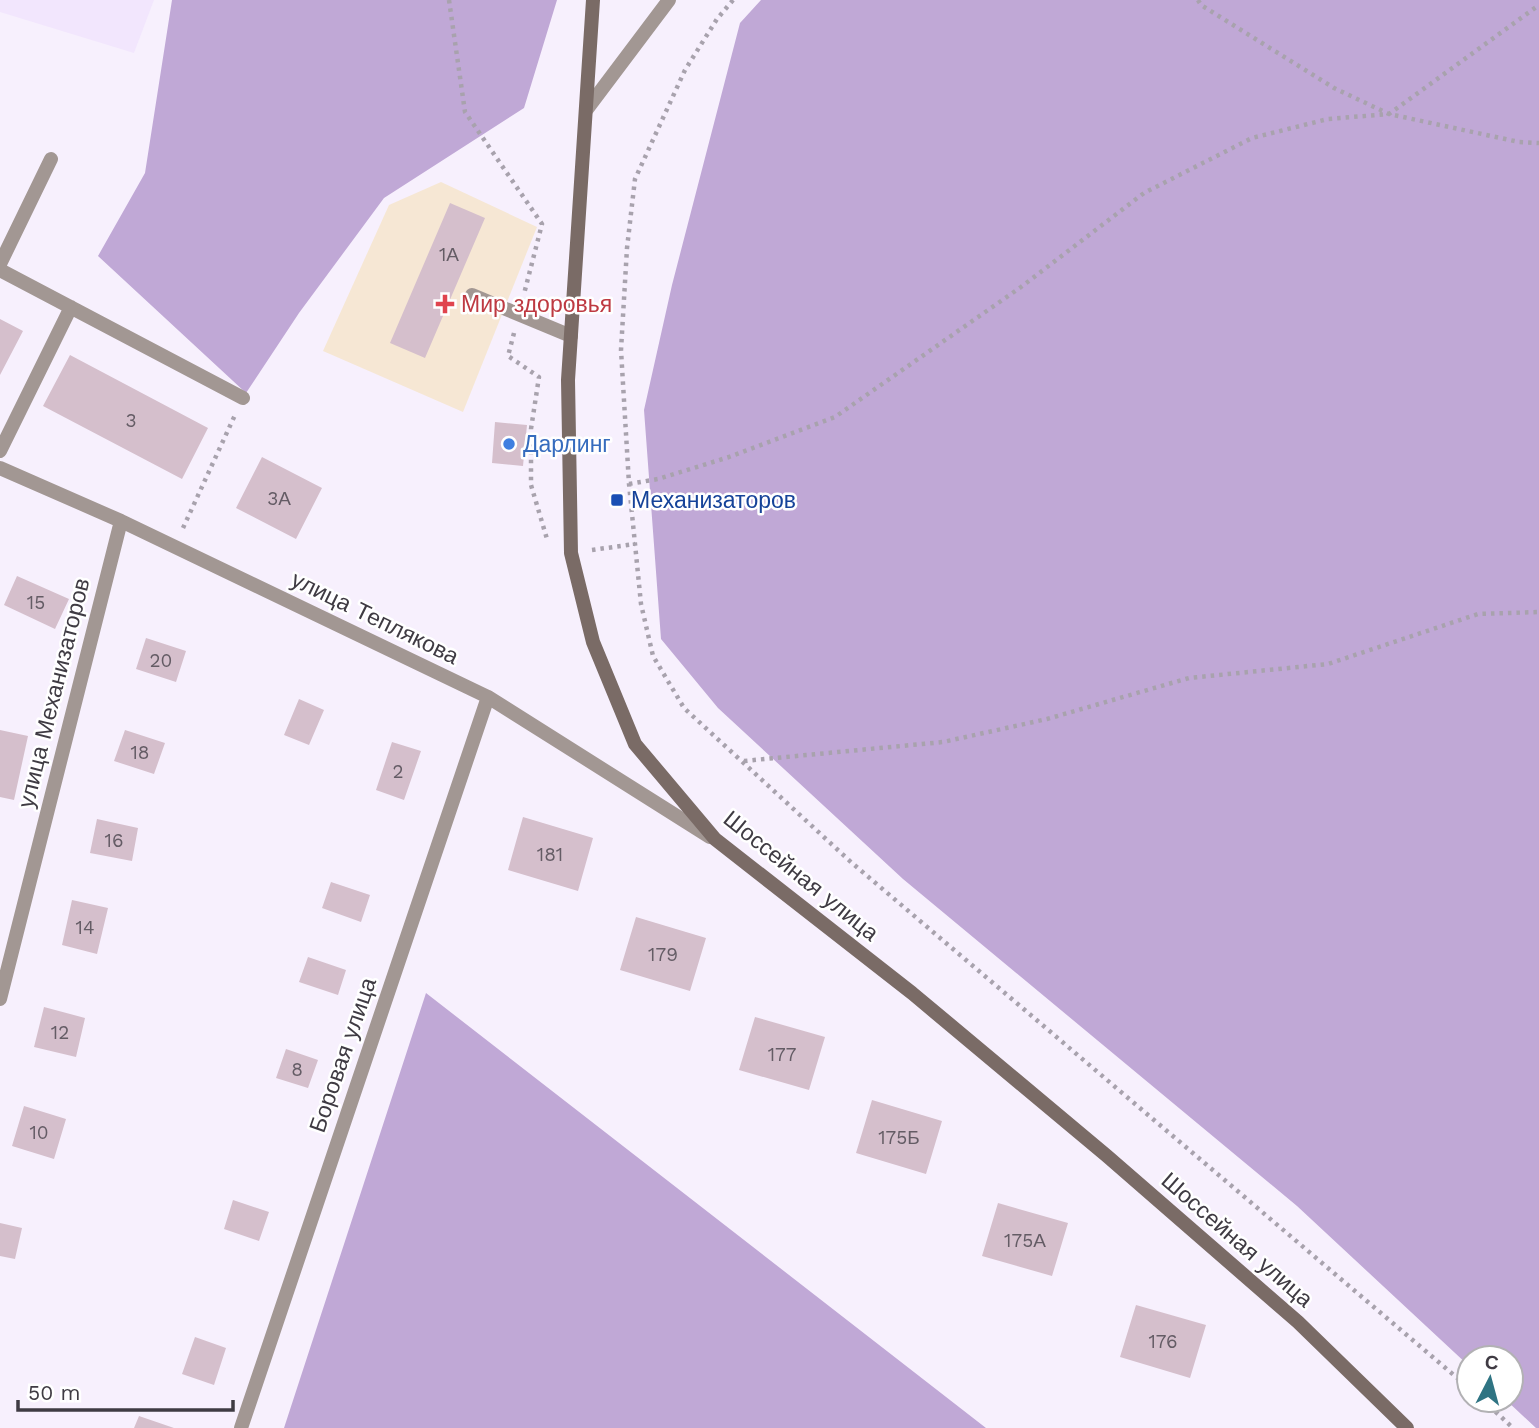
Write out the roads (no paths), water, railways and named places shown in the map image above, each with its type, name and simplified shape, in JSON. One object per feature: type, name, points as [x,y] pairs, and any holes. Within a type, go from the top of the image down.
[{"type":"main road","name":"Шоссейная улица","points":[[593,0],[568,393],[571,553],[593,642],[635,744],[715,839],[912,993],[1107,1156],[1298,1322],[1407,1428]]},
{"type":"street","points":[[587,109],[669,0]]},
{"type":"street","points":[[0,264],[51,159]]},
{"type":"street","points":[[0,270],[243,398]]},
{"type":"street","points":[[472,295],[571,336]]},
{"type":"street","points":[[0,451],[71,307]]},
{"type":"street","name":"улица Теплякова","points":[[0,468],[121,521],[488,697],[715,839]]},
{"type":"street","name":"улица Механизаторов","points":[[0,999],[121,521]]},
{"type":"street","name":"Боровая улица","points":[[241,1428],[488,697]]},
{"type":"place","name":"Мир здоровья","points":[[445,304]]},
{"type":"place","name":"Дарлинг","points":[[509,444]]},
{"type":"place","name":"Механизаторов","points":[[617,500]]}]
